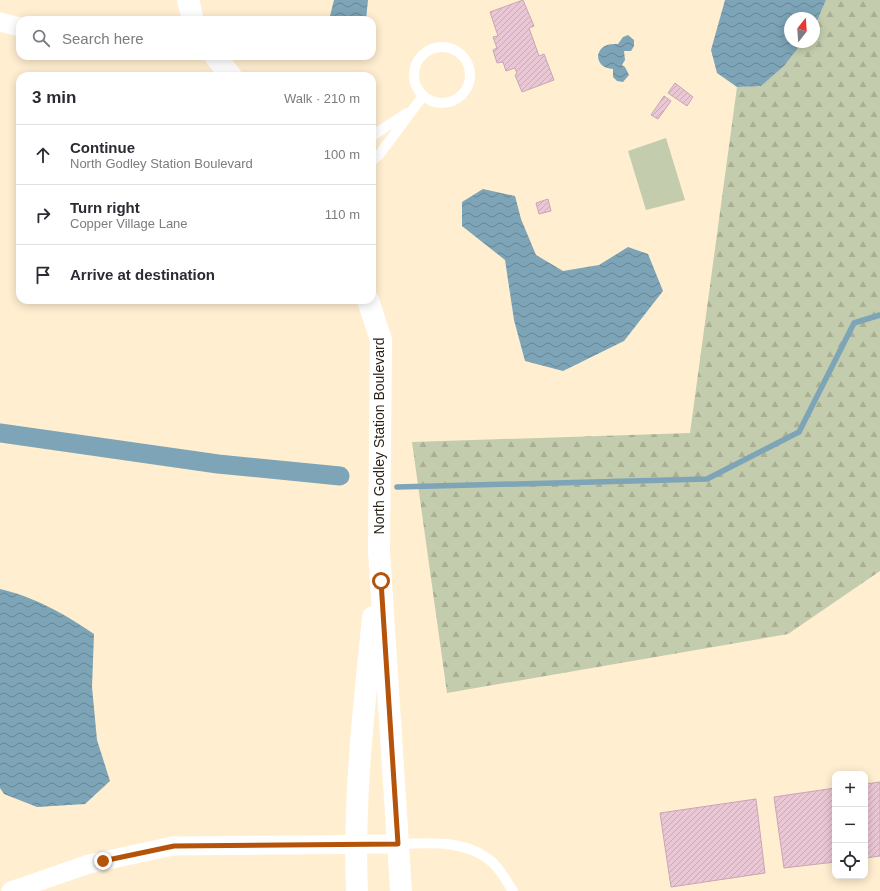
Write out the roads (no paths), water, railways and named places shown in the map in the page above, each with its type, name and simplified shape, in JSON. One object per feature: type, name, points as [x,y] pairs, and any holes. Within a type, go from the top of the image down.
[{"type":"street","points":[[188,0],[192,16]]},
{"type":"street","points":[[0,22],[16,26]]},
{"type":"street","points":[[218,60],[228,72]]},
{"type":"street","name":"North Godley Station Boulevard","points":[[369,304],[381,340],[380,550],[401,891]]},
{"type":"street","name":"North Godley Station Boulevard","points":[[357,891],[355,844],[362,730],[380,550]]},
{"type":"street","points":[[11,891],[89,864],[174,846],[398,844]]},
{"type":"lane","points":[[442,47],[456,50],[466,60],[471,72],[469,86],[461,97],[448,103],[435,103],[423,96],[415,85],[414,71],[419,59],[429,50],[436,48],[442,47]]},
{"type":"lane","points":[[376,158],[423,96]]},
{"type":"lane","points":[[376,133],[414,108]]},
{"type":"lane","points":[[398,844],[442,843],[471,848],[493,863],[513,891]]},
{"type":"water","points":[[334,0],[368,0],[366,16],[330,16]]},
{"type":"water","points":[[725,0],[826,0],[820,14],[820,12],[784,12],[784,48],[798,48],[784,66],[761,86],[737,87],[717,73],[711,50]]},
{"type":"water","points":[[628,35],[634,40],[634,46],[631,51],[624,51],[625,60],[622,65],[625,67],[629,75],[623,82],[617,81],[613,77],[613,69],[606,68],[602,65],[599,61],[598,55],[603,47],[618,44],[623,37]]},
{"type":"water","points":[[483,189],[515,196],[521,219],[536,255],[563,271],[599,265],[628,247],[648,254],[663,291],[624,341],[563,371],[525,361],[514,320],[505,260],[462,226],[462,202]]},
{"type":"water","points":[[0,589],[37,601],[94,634],[92,687],[97,740],[110,781],[85,804],[37,807],[4,794],[0,788]]},
{"type":"waterway","points":[[397,487],[707,479],[799,432],[854,323],[880,315]]},
{"type":"waterway","points":[[0,433],[218,464],[340,476]]}]
